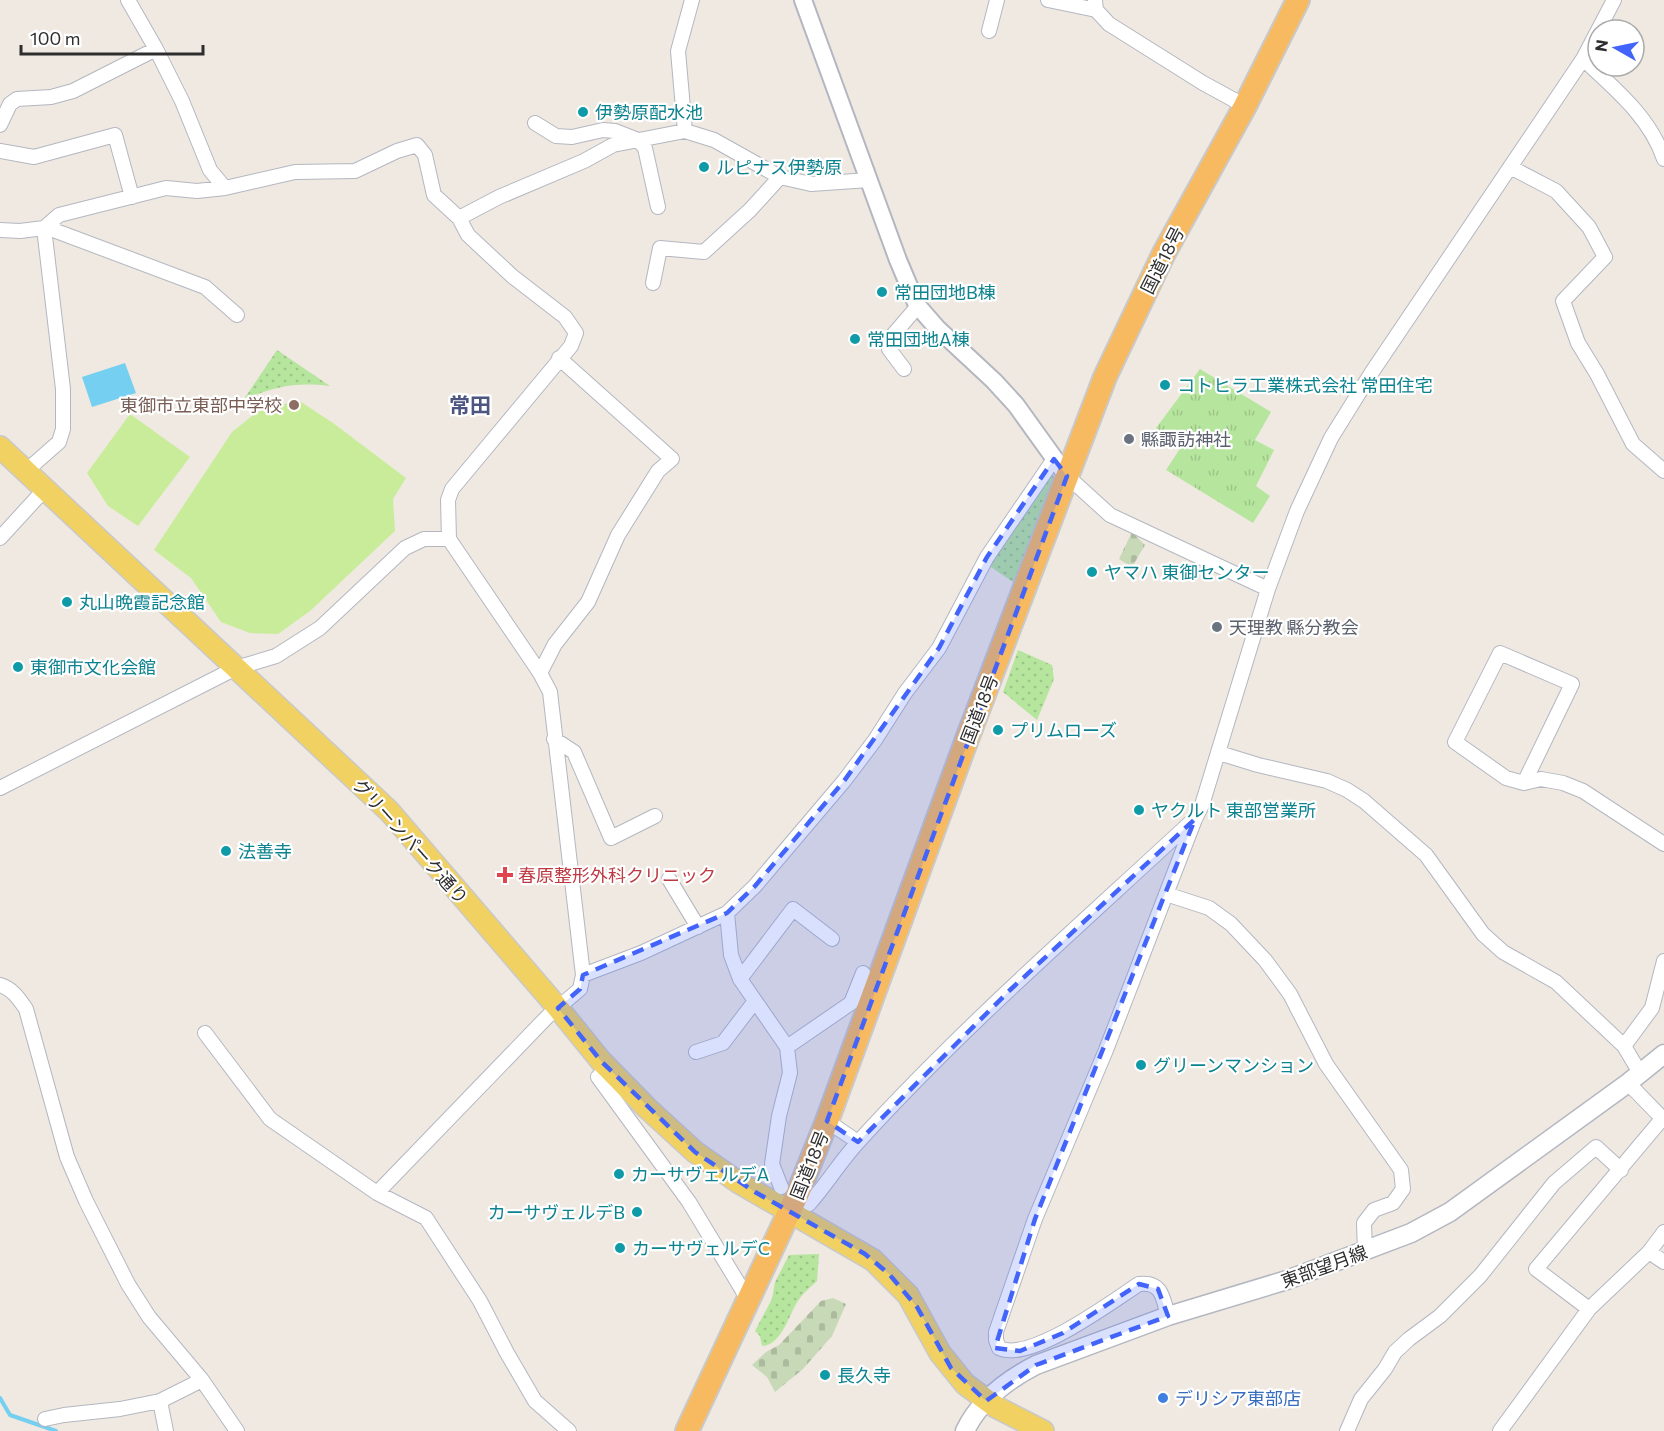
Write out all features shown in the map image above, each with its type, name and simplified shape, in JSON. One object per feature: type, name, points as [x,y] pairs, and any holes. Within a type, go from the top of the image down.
[{"type":"highway","name":"国道18号","points":[[687,1431],[749,1301],[799,1208],[827,1121],[1061,467],[1175,232],[1245,106],[1298,0]]},
{"type":"main road","name":"グリーンパーク通り","points":[[0,447],[389,811],[558,1008],[601,1062],[609,1068],[639,1116],[738,1182],[799,1208],[865,1254],[889,1274],[917,1307],[933,1340],[951,1368],[965,1384],[986,1401],[1043,1431]]},
{"type":"main road","name":"東部望月線","points":[[965,1431],[986,1401],[1012,1380],[1036,1365],[1168,1316],[1287,1280],[1365,1252],[1411,1233],[1450,1212],[1664,1054]]},
{"type":"street","points":[[128,0],[182,101],[210,170],[225,188]]},
{"type":"street","points":[[685,131],[678,51],[692,0]]},
{"type":"street","points":[[803,0],[898,260],[918,306],[937,328],[1001,389],[1036,431],[1061,467],[1110,514],[1268,589]]},
{"type":"street","points":[[989,31],[998,0]]},
{"type":"street","points":[[1048,0],[1096,5],[1109,24],[1203,83],[1245,106]]},
{"type":"street","points":[[1168,1316],[1158,1289],[1150,1284],[1139,1284],[1064,1333],[1020,1351],[1002,1350],[996,1340],[996,1332],[1035,1219],[1106,1050],[1202,805],[1268,589],[1297,511],[1331,438],[1372,372],[1583,59],[1614,0]]},
{"type":"street","points":[[0,126],[10,104],[16,99],[51,97],[73,91],[156,49]]},
{"type":"street","points":[[1583,59],[1641,115],[1659,143],[1664,159]]},
{"type":"street","points":[[535,123],[556,136],[572,137],[603,130],[615,131],[638,140],[645,148],[657,207]]},
{"type":"street","points":[[459,218],[499,197],[584,161],[613,145],[685,131],[714,140],[780,177],[811,184],[869,180]]},
{"type":"street","points":[[0,151],[34,157],[116,135],[132,197]]},
{"type":"street","points":[[0,230],[21,231],[47,226],[60,215],[166,188],[197,191],[225,188],[295,172],[355,171],[417,145],[425,155],[434,195],[459,218],[468,235],[512,276],[566,317],[576,333],[571,346],[452,489],[448,500],[448,539],[540,673],[550,692],[583,975],[580,989],[548,1016],[376,1193]]},
{"type":"street","points":[[1509,167],[1556,190],[1589,227],[1605,257],[1563,301],[1578,343],[1597,374],[1633,444],[1664,471]]},
{"type":"street","points":[[653,283],[660,249],[704,252],[750,210],[780,177]]},
{"type":"street","points":[[47,226],[205,287],[237,315]]},
{"type":"street","points":[[26,471],[59,442],[63,429],[63,389],[47,226]]},
{"type":"street","points":[[904,369],[889,349],[893,335],[918,306]]},
{"type":"street","points":[[540,673],[555,644],[588,602],[618,535],[658,471],[672,459],[559,358]]},
{"type":"street","points":[[583,975],[603,969],[727,913],[770,869],[844,781],[875,740],[939,648],[987,557],[1061,467]]},
{"type":"street","points":[[0,538],[45,489]]},
{"type":"street","points":[[0,788],[236,668],[276,656],[320,628],[405,548],[424,539],[448,539]]},
{"type":"street","points":[[1524,783],[1572,684],[1500,653],[1455,742],[1506,778],[1524,783],[1541,779],[1563,783],[1583,791],[1664,844]]},
{"type":"street","points":[[554,739],[574,752],[611,838],[655,816]]},
{"type":"street","points":[[1219,753],[1258,765],[1327,781],[1364,801],[1426,855],[1483,934],[1503,952],[1556,981],[1624,1046],[1634,1078],[1663,1120],[1536,1269],[1589,1309]]},
{"type":"street","points":[[799,1208],[920,1077],[1010,990],[1195,819]]},
{"type":"street","points":[[669,879],[699,927]]},
{"type":"street","points":[[1166,894],[1209,908],[1231,924],[1265,960],[1290,994],[1326,1064],[1401,1170],[1403,1189],[1393,1203],[1374,1210],[1364,1223],[1365,1252]]},
{"type":"street","points":[[740,979],[794,909],[832,939]]},
{"type":"street","points":[[727,913],[731,955],[740,979],[787,1047],[790,1073],[771,1164],[781,1187]]},
{"type":"street","points":[[1624,1046],[1652,1008],[1664,961]]},
{"type":"street","points":[[787,1047],[851,1003],[863,974]]},
{"type":"street","points":[[0,985],[17,995],[26,1010],[66,1157],[128,1284],[148,1317],[202,1380],[237,1431]]},
{"type":"street","points":[[696,1052],[723,1043],[755,1001]]},
{"type":"street","points":[[205,1033],[270,1119],[376,1193],[426,1218],[480,1301],[535,1401],[569,1431]]},
{"type":"street","points":[[639,1116],[749,1301]]},
{"type":"street","points":[[827,1121],[858,1142]]},
{"type":"street","points":[[1347,1431],[1361,1399],[1385,1369],[1395,1352],[1440,1316],[1480,1276],[1554,1183],[1596,1146],[1621,1170]]},
{"type":"street","points":[[1500,1431],[1589,1309],[1649,1252],[1664,1232]]},
{"type":"street","points":[[1649,1252],[1664,1262]]},
{"type":"street","points":[[45,1419],[160,1401],[202,1380]]},
{"type":"street","points":[[160,1401],[166,1431]]},
{"type":"highlighted area","points":[[1054,459],[1067,476],[827,1121],[858,1142],[1010,990],[1195,819],[1035,1219],[995,1348],[1020,1351],[1063,1333],[1139,1284],[1158,1289],[1168,1316],[1036,1365],[986,1401],[951,1368],[917,1307],[889,1274],[865,1254],[755,1192],[695,1152],[601,1061],[558,1008],[580,989],[583,975],[727,913],[755,886],[844,781],[939,648],[987,557]]},
{"type":"green space","points":[[277,350],[330,386],[286,386],[244,399]]},
{"type":"green space","points":[[1200,369],[1271,412],[1255,440],[1274,450],[1256,486],[1270,496],[1253,523],[1166,470],[1181,447],[1156,428]]},
{"type":"green space","points":[[298,400],[333,423],[406,478],[393,499],[395,531],[310,611],[278,634],[250,633],[221,622],[191,578],[154,550],[232,432],[257,412]]},
{"type":"green space","points":[[130,414],[190,457],[138,526],[108,506],[87,473]]},
{"type":"green space","points":[[1051,471],[1054,479],[1016,584],[988,565]]},
{"type":"green space","points":[[1132,532],[1145,545],[1132,567],[1119,559]]},
{"type":"green space","points":[[1018,650],[1052,665],[1054,679],[1037,720],[1003,692]]},
{"type":"green space","points":[[819,1254],[817,1281],[800,1298],[785,1327],[775,1340],[762,1346],[760,1336],[755,1331],[772,1299],[775,1282],[789,1255]]},
{"type":"green space","points":[[833,1298],[846,1304],[832,1336],[803,1369],[775,1392],[767,1377],[752,1365],[766,1352],[779,1345],[821,1301]]},
{"type":"water","points":[[125,363],[136,393],[92,407],[82,377]]},
{"type":"waterway","points":[[0,1398],[10,1415],[56,1431]]},
{"type":"place","name":"伊勢原配水池","points":[[583,112]]},
{"type":"place","name":"ルピナス伊勢原","points":[[704,167]]},
{"type":"place","name":"常田団地B棟","points":[[882,292]]},
{"type":"place","name":"常田団地A棟","points":[[855,339]]},
{"type":"place","name":"コトヒラ工業株式会社 常田住宅","points":[[1165,385]]},
{"type":"place","name":"東御市立東部中学校","points":[[294,405]]},
{"type":"place","name":"縣諏訪神社","points":[[1129,439]]},
{"type":"place","name":"ヤマハ 東御センター","points":[[1092,572]]},
{"type":"place","name":"丸山晩霞記念館","points":[[67,602]]},
{"type":"place","name":"天理教 縣分教会","points":[[1217,627]]},
{"type":"place","name":"東御市文化会館","points":[[18,667]]},
{"type":"place","name":"プリムローズ","points":[[998,730]]},
{"type":"place","name":"ヤクルト 東部営業所","points":[[1139,810]]},
{"type":"place","name":"法善寺","points":[[226,851]]},
{"type":"place","name":"春原整形外科クリニック","points":[[505,875]]},
{"type":"place","name":"グリーンマンション","points":[[1141,1065]]},
{"type":"place","name":"カーサヴェルデA","points":[[619,1174]]},
{"type":"place","name":"カーサヴェルデB","points":[[637,1212]]},
{"type":"place","name":"カーサヴェルデC","points":[[620,1248]]},
{"type":"place","name":"長久寺","points":[[825,1375]]},
{"type":"place","name":"デリシア東部店","points":[[1163,1398]]},
{"type":"district","name":"常田","points":[[470,404]]}]
